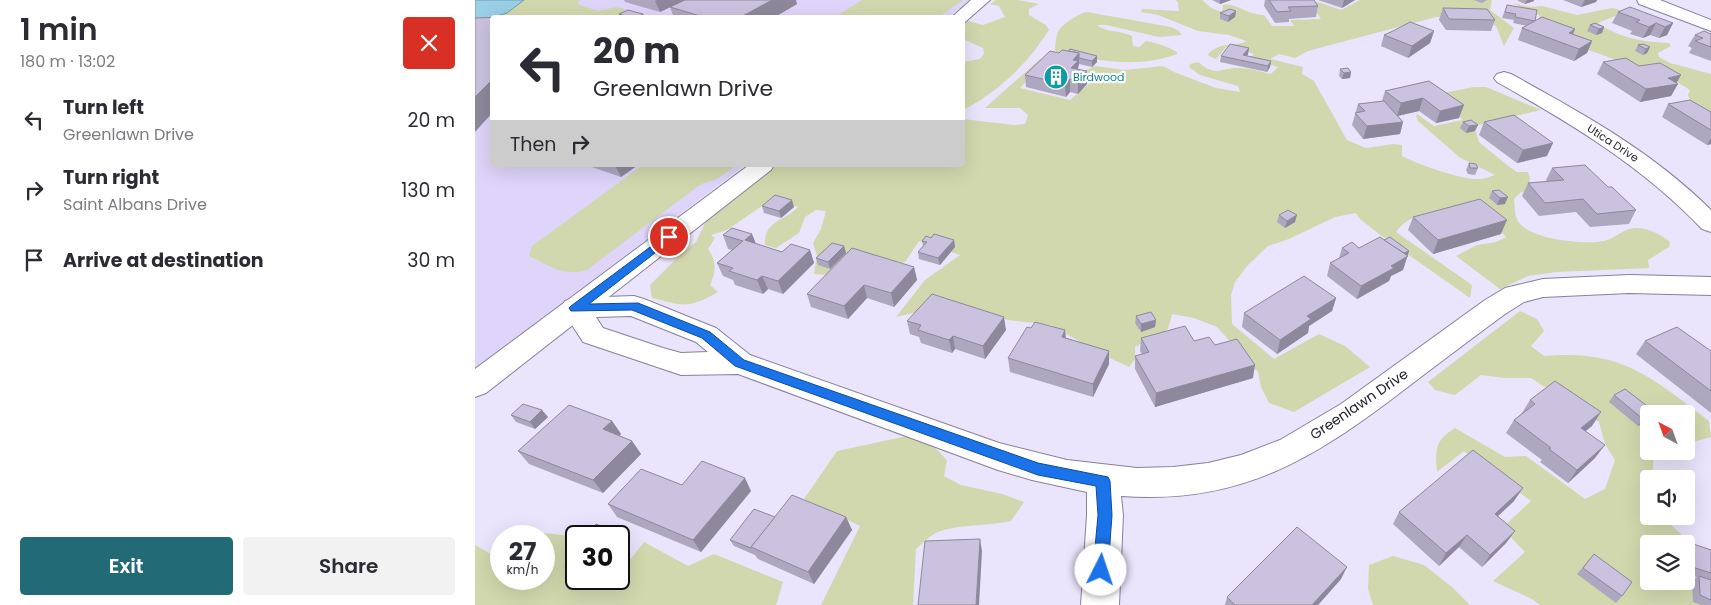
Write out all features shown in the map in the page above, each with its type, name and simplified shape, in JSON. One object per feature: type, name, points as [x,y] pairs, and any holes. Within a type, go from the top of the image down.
[{"type":"street","points":[[963,15],[982,0]]},
{"type":"street","points":[[1645,0],[1711,26]]},
{"type":"street","name":"Utica Drive","points":[[1504,78],[1619,146],[1664,178],[1711,224]]},
{"type":"street","points":[[475,385],[760,167]]},
{"type":"street","name":"Greenlawn Drive","points":[[575,308],[633,306],[706,335],[740,363],[1038,469],[1103,481],[1145,484],[1192,480],[1233,471],[1275,457],[1350,414],[1495,307],[1515,295],[1543,288],[1584,286],[1629,284],[1711,286]]},
{"type":"street","name":"Greenlawn Drive","points":[[575,308],[593,335],[657,357],[681,364],[740,363]]},
{"type":"street","points":[[1100,605],[1105,515],[1103,481]]},
{"type":"shaded area","points":[[475,0],[971,0],[950,15],[490,15],[490,167],[742,167],[475,368]]},
{"type":"green space","points":[[507,0],[580,0],[577,4],[598,11],[616,7],[636,12],[631,15],[495,15]]},
{"type":"green space","points":[[862,0],[963,0],[942,15],[838,15]]},
{"type":"green space","points":[[996,0],[1018,0],[1039,4],[1029,9],[1029,15],[1046,25],[1049,30],[1022,66],[989,95],[965,109],[965,62],[980,59],[984,54],[983,48],[965,40],[965,23],[968,21],[983,25],[1005,17],[999,6],[990,4]]},
{"type":"green space","points":[[1175,0],[1202,0],[1211,8],[1222,12],[1223,5],[1232,5],[1258,15],[1264,15],[1272,26],[1294,26],[1290,20],[1321,19],[1311,4],[1318,2],[1341,10],[1360,0],[1492,0],[1490,10],[1514,28],[1504,46],[1496,26],[1483,19],[1436,17],[1308,51],[1295,58],[1279,54],[1270,59],[1303,67],[1302,74],[1314,81],[1347,140],[1366,148],[1393,144],[1402,145],[1402,156],[1452,175],[1472,179],[1495,175],[1459,157],[1418,121],[1417,114],[1434,126],[1463,120],[1433,95],[1474,87],[1486,87],[1541,110],[1474,126],[1479,142],[1517,172],[1528,172],[1530,178],[1529,185],[1532,188],[1520,193],[1514,199],[1518,222],[1536,234],[1572,242],[1604,241],[1631,228],[1640,228],[1663,237],[1670,242],[1669,247],[1648,260],[1649,268],[1556,272],[1528,276],[1500,289],[1456,256],[1477,245],[1496,242],[1506,237],[1477,206],[1422,214],[1403,224],[1396,232],[1472,285],[1470,298],[1379,234],[1360,219],[1356,213],[1335,217],[1289,239],[1268,246],[1248,265],[1235,282],[1231,295],[1232,324],[1274,359],[1319,334],[1345,346],[1370,367],[1294,412],[1269,403],[1261,387],[1258,372],[1217,327],[1194,318],[1172,314],[1168,329],[1135,347],[1135,359],[1129,367],[1101,354],[1051,325],[1008,320],[949,300],[917,312],[896,317],[925,280],[960,255],[919,241],[905,262],[832,275],[814,274],[817,256],[813,243],[821,229],[826,211],[816,210],[805,217],[799,233],[776,248],[765,245],[768,231],[776,222],[798,207],[772,199],[727,230],[711,235],[715,238],[708,249],[715,267],[710,285],[718,292],[700,301],[686,304],[671,303],[652,298],[650,285],[696,242],[706,221],[774,167],[965,167],[965,119],[1014,125],[1025,124],[1028,115],[1020,108],[985,108],[1040,59],[1047,60],[1020,88],[1070,100],[1090,83],[1079,80],[1080,73],[1095,66],[1125,70],[1163,66],[1216,88],[1240,92],[1238,86],[1200,75],[1189,67],[1190,64],[1198,62],[1214,71],[1243,68],[1271,74],[1278,67],[1250,59],[1254,54],[1237,47],[1226,47],[1216,59],[1208,54],[1218,47],[1246,41],[1229,35],[1198,31],[1158,15],[1141,12],[1142,9],[1179,11],[1178,2]]},
{"type":"green space","points":[[1512,3],[1531,7],[1542,6],[1577,15],[1612,8],[1620,10],[1620,14],[1598,23],[1623,36],[1650,42],[1669,43],[1671,46],[1658,53],[1659,57],[1670,63],[1711,74],[1711,118],[1693,107],[1688,95],[1690,90],[1674,80],[1574,45],[1542,26],[1539,15]]},
{"type":"green space","points":[[1087,12],[1171,27],[1182,35],[1159,37],[1106,25],[1097,25],[1101,28],[1132,36],[1133,46],[1139,47],[1146,41],[1166,46],[1177,52],[1177,54],[1147,61],[1117,62],[1057,53],[1055,50],[1056,39],[1060,28],[1067,22]]},
{"type":"green space","points":[[640,167],[734,167],[717,179],[701,184],[587,270],[571,272],[550,267],[529,256],[532,246]]},
{"type":"green space","points":[[1520,311],[1537,319],[1544,331],[1531,346],[1544,356],[1571,355],[1595,357],[1615,362],[1634,369],[1652,379],[1688,405],[1640,405],[1640,460],[1653,460],[1653,470],[1640,470],[1640,525],[1671,525],[1682,535],[1640,535],[1640,590],[1695,590],[1695,544],[1711,555],[1711,605],[1540,605],[1532,599],[1493,581],[1525,552],[1502,528],[1531,501],[1464,451],[1437,472],[1436,458],[1438,446],[1448,432],[1455,428],[1505,457],[1526,456],[1585,499],[1605,489],[1615,460],[1605,444],[1599,422],[1531,378],[1504,378],[1481,375],[1455,395],[1435,390],[1428,382]]},
{"type":"green space","points":[[1695,410],[1709,421],[1711,437],[1695,441]]},
{"type":"green space","points":[[912,435],[935,448],[947,460],[944,476],[961,485],[1002,494],[1024,502],[1011,521],[951,528],[931,536],[916,549],[913,605],[821,605],[860,526],[804,499],[837,451]]},
{"type":"green space","points":[[555,534],[565,535],[565,590],[630,590],[630,560],[644,542],[688,566],[714,554],[783,582],[776,605],[475,605],[475,545],[490,553],[490,590],[555,590]]},
{"type":"green space","points":[[1393,556],[1424,565],[1452,587],[1470,605],[1373,605],[1368,589],[1369,565]]},
{"type":"water","points":[[475,0],[524,0],[507,13],[490,15],[490,18],[475,22]]},
{"type":"building","points":[[685,0],[772,0],[744,15],[697,15],[670,7]]},
{"type":"building","points":[[1269,0],[1314,0],[1318,6],[1288,7],[1291,11],[1277,12]]},
{"type":"building","points":[[1507,5],[1537,10],[1535,21],[1515,17],[1516,14],[1505,12]]},
{"type":"building","points":[[1630,7],[1673,23],[1665,27],[1656,23],[1649,27],[1636,22],[1640,20],[1618,12]]},
{"type":"building","points":[[1443,8],[1487,9],[1495,20],[1449,19]]},
{"type":"building","points":[[1230,9],[1236,11],[1229,16],[1220,13]]},
{"type":"building","points":[[628,10],[643,14],[622,15],[619,14]]},
{"type":"building","points":[[490,17],[490,82],[475,97],[475,18]]},
{"type":"building","points":[[1542,17],[1575,29],[1569,33],[1592,41],[1579,49],[1522,28]]},
{"type":"building","points":[[1410,22],[1434,31],[1412,46],[1384,35],[1393,31]]},
{"type":"building","points":[[1595,23],[1604,27],[1599,29],[1590,25]]},
{"type":"building","points":[[1704,31],[1711,34],[1711,47],[1695,41],[1703,38],[1695,35]]},
{"type":"building","points":[[1230,44],[1249,48],[1243,55],[1271,61],[1268,66],[1221,56]]},
{"type":"building","points":[[1643,44],[1650,47],[1646,49],[1638,45]]},
{"type":"building","points":[[1070,49],[1097,56],[1092,61],[1079,58],[1079,53],[1068,51]]},
{"type":"building","points":[[1062,50],[1079,53],[1073,60],[1078,61],[1071,68],[1087,71],[1078,81],[1070,79],[1065,84],[1025,75],[1050,51],[1059,53]]},
{"type":"building","points":[[1626,58],[1639,66],[1660,63],[1681,75],[1668,78],[1678,84],[1646,89],[1603,62]]},
{"type":"building","points":[[1348,68],[1351,72],[1344,73],[1340,69]]},
{"type":"building","points":[[1429,81],[1464,105],[1440,111],[1423,98],[1401,103],[1385,91]]},
{"type":"building","points":[[1690,100],[1711,112],[1711,130],[1668,104]]},
{"type":"building","points":[[1384,101],[1403,122],[1367,126],[1355,113],[1365,111],[1358,104]]},
{"type":"building","points":[[1514,115],[1553,143],[1523,150],[1484,122]]},
{"type":"building","points":[[1471,120],[1478,125],[1469,126],[1463,122]]},
{"type":"building","points":[[1469,163],[1476,164],[1478,168],[1470,168]]},
{"type":"building","points":[[1585,165],[1636,210],[1597,214],[1583,199],[1545,203],[1528,183],[1564,180],[1552,168]]},
{"type":"building","points":[[1499,190],[1508,197],[1500,198],[1492,191]]},
{"type":"building","points":[[775,195],[792,200],[779,211],[762,206]]},
{"type":"building","points":[[1480,199],[1507,220],[1438,240],[1413,217]]},
{"type":"building","points":[[1288,210],[1297,215],[1287,221],[1279,215]]},
{"type":"building","points":[[732,228],[752,234],[745,240],[782,252],[791,244],[810,250],[778,281],[762,276],[757,280],[729,271],[733,268],[717,263],[743,241],[723,235]]},
{"type":"building","points":[[934,234],[954,240],[938,258],[918,252],[927,242],[922,241],[926,236],[931,238]]},
{"type":"building","points":[[1380,237],[1408,256],[1391,266],[1394,268],[1361,286],[1330,263],[1349,253],[1342,248],[1352,242],[1359,248]]},
{"type":"building","points":[[1390,237],[1409,251],[1404,253],[1384,240]]},
{"type":"building","points":[[832,243],[844,246],[828,262],[816,258]]},
{"type":"building","points":[[852,248],[914,267],[891,293],[864,285],[844,306],[807,294]]},
{"type":"building","points":[[1304,276],[1336,298],[1307,316],[1311,319],[1280,340],[1244,313]]},
{"type":"building","points":[[932,294],[1004,317],[983,346],[953,336],[949,340],[918,330],[921,325],[907,321]]},
{"type":"building","points":[[1151,312],[1156,320],[1141,324],[1136,316]]},
{"type":"building","points":[[1035,322],[1065,330],[1062,337],[1109,351],[1093,384],[1008,358],[1027,327],[1031,328]]},
{"type":"building","points":[[1185,326],[1194,341],[1209,337],[1215,345],[1237,339],[1255,365],[1156,393],[1135,356],[1149,352],[1141,338]]},
{"type":"building","points":[[1677,327],[1711,351],[1711,391],[1645,341]]},
{"type":"building","points":[[1555,381],[1601,412],[1581,428],[1605,445],[1577,470],[1514,420],[1535,404],[1530,400]]},
{"type":"building","points":[[1625,389],[1646,405],[1640,405],[1640,417],[1614,395]]},
{"type":"building","points":[[523,404],[542,410],[530,422],[511,415]]},
{"type":"building","points":[[569,405],[612,421],[603,429],[632,441],[593,480],[518,451]]},
{"type":"building","points":[[1473,450],[1523,488],[1495,514],[1515,531],[1490,555],[1467,535],[1446,553],[1399,512]]},
{"type":"building","points":[[702,461],[745,478],[693,540],[608,504],[641,469],[682,485]]},
{"type":"building","points":[[792,495],[846,517],[808,572],[751,547]]},
{"type":"building","points":[[754,509],[775,517],[751,548],[730,540]]},
{"type":"building","points":[[1297,527],[1347,567],[1312,605],[1235,605],[1227,597]]},
{"type":"building","points":[[980,539],[976,605],[918,605],[925,541]]},
{"type":"building","points":[[1695,545],[1711,550],[1711,573],[1695,568]]},
{"type":"building","points":[[1594,554],[1632,582],[1622,596],[1583,568]]},
{"type":"building","points":[[1699,576],[1711,580],[1711,600],[1700,595]]},
{"type":"place","name":"Birdwood","points":[[1056,77]]},
{"type":"route","points":[[669,237],[575,308],[633,306],[706,335],[740,363],[998,456],[1038,469],[1103,481],[1105,515],[1101,570]]}]
